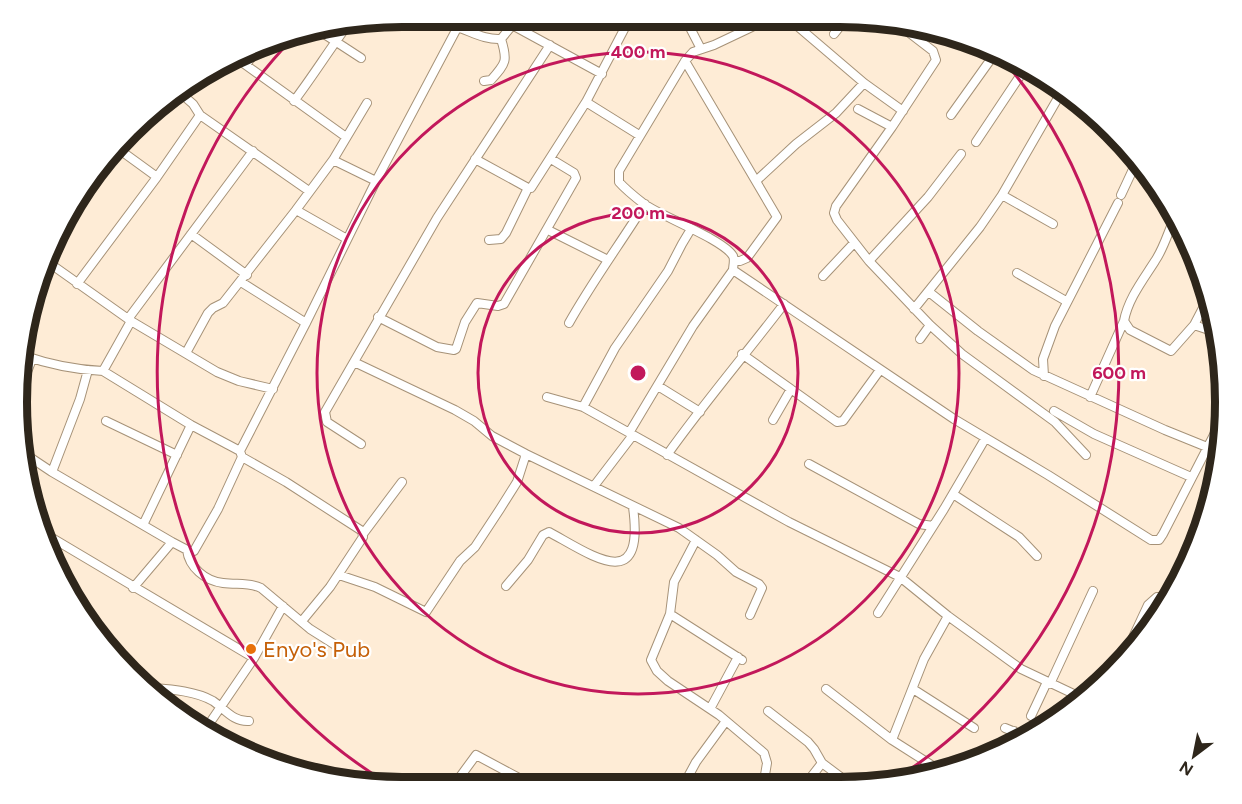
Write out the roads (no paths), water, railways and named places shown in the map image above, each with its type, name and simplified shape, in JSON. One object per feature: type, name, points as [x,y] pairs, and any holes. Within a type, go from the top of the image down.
[{"type":"street","points":[[31,458],[172,542],[191,552],[196,548],[218,509],[241,454],[376,181],[458,27],[489,40],[501,39],[513,27]]},
{"type":"street","points":[[516,27],[602,74]]},
{"type":"street","points":[[489,240],[501,239],[506,233],[528,188],[534,185],[586,102],[626,27]]},
{"type":"street","points":[[690,27],[701,49]]},
{"type":"street","points":[[752,27],[693,52],[684,61],[617,176],[625,188],[645,204],[720,245],[733,256],[734,266],[784,304],[880,370],[985,439],[1048,475],[1151,540],[1159,540],[1163,534],[1213,436]]},
{"type":"street","points":[[798,27],[864,83],[903,111]]},
{"type":"street","points":[[834,34],[840,27]]},
{"type":"street","points":[[294,100],[342,32]]},
{"type":"street","points":[[910,34],[933,51],[936,60],[892,128],[836,206],[834,213],[839,225],[869,261],[930,325],[963,354],[1055,422],[1086,455]]},
{"type":"street","points":[[325,35],[361,58]]},
{"type":"street","points":[[483,81],[491,80],[506,61],[507,56],[501,39]]},
{"type":"street","points":[[361,444],[327,422],[324,417],[325,412],[437,218],[550,45]]},
{"type":"street","points":[[951,115],[991,59]]},
{"type":"street","points":[[246,65],[250,60]]},
{"type":"street","points":[[594,486],[631,434],[693,326],[734,266],[747,258],[777,217],[684,61]]},
{"type":"street","points":[[243,63],[346,137]]},
{"type":"street","points":[[976,142],[1022,74]]},
{"type":"street","points":[[756,181],[796,144],[836,113],[864,83]]},
{"type":"street","points":[[184,97],[193,104],[200,115],[309,191]]},
{"type":"street","points":[[914,309],[980,227],[1002,195],[1058,97]]},
{"type":"street","points":[[586,102],[639,135]]},
{"type":"street","points":[[186,353],[210,309],[223,303],[297,210],[333,160],[367,103]]},
{"type":"street","points":[[858,109],[892,128]]},
{"type":"street","points":[[77,284],[200,115]]},
{"type":"street","points":[[103,371],[130,320],[252,151]]},
{"type":"street","points":[[122,152],[157,177]]},
{"type":"street","points":[[869,261],[928,197],[961,154]]},
{"type":"street","points":[[475,159],[528,188]]},
{"type":"street","points":[[378,317],[437,347],[454,350],[464,330],[465,322],[477,303],[498,306],[504,304],[577,176],[551,159]]},
{"type":"street","points":[[333,160],[376,181]]},
{"type":"street","points":[[1033,370],[1043,359],[1066,302],[1133,168]]},
{"type":"street","points":[[1002,195],[1053,224]]},
{"type":"street","points":[[569,323],[590,285],[645,204]]},
{"type":"street","points":[[297,210],[347,239]]},
{"type":"street","points":[[1090,397],[1137,287],[1155,261],[1171,226]]},
{"type":"street","points":[[548,230],[608,260]]},
{"type":"street","points":[[583,407],[615,348],[668,271],[691,230]]},
{"type":"street","points":[[192,234],[247,275]]},
{"type":"street","points":[[823,276],[854,243]]},
{"type":"street","points":[[53,266],[130,320],[228,378],[273,388]]},
{"type":"street","points":[[1017,273],[1066,302]]},
{"type":"street","points":[[241,282],[306,322]]},
{"type":"street","points":[[929,292],[1033,370],[1207,447]]},
{"type":"street","points":[[667,455],[742,354],[784,304]]},
{"type":"street","points":[[1124,321],[1130,330],[1171,351],[1194,325],[1203,308]]},
{"type":"street","points":[[920,339],[930,325]]},
{"type":"street","points":[[1194,325],[1208,330]]},
{"type":"street","points":[[742,354],[837,422],[840,422],[880,370]]},
{"type":"street","points":[[29,366],[32,358],[103,371],[286,482],[362,531],[363,534]]},
{"type":"street","points":[[1043,359],[1044,376]]},
{"type":"street","points":[[354,362],[455,410],[474,421],[492,436],[526,454],[679,528],[717,555],[736,572],[759,584],[762,588],[750,615]]},
{"type":"street","points":[[52,472],[80,399],[88,370]]},
{"type":"street","points":[[658,386],[699,412]]},
{"type":"street","points":[[773,420],[791,389]]},
{"type":"street","points":[[547,397],[583,407],[855,556],[900,577],[948,616],[1021,669],[1075,694]]},
{"type":"street","points":[[1054,411],[1094,434],[1191,477]]},
{"type":"street","points":[[106,421],[177,455]]},
{"type":"street","points":[[143,525],[191,425]]},
{"type":"street","points":[[878,613],[985,439]]},
{"type":"street","points":[[339,575],[375,587],[426,612],[460,561],[475,547],[500,509],[517,482],[526,454]]},
{"type":"street","points":[[809,464],[919,524],[933,526]]},
{"type":"street","points":[[302,621],[339,575],[363,534],[402,482]]},
{"type":"street","points":[[953,494],[1019,537],[1037,556]]},
{"type":"street","points":[[506,586],[528,560],[543,536],[549,532],[597,559],[613,562],[623,560],[629,556],[636,535],[633,507]]},
{"type":"street","points":[[53,539],[254,658]]},
{"type":"street","points":[[696,540],[674,582],[670,614],[651,660],[652,666],[668,681],[710,709],[764,753],[767,763],[766,777]]},
{"type":"street","points":[[133,588],[172,542]]},
{"type":"street","points":[[187,550],[192,566],[211,579],[226,584],[253,585],[265,591],[310,629],[337,646]]},
{"type":"street","points":[[1031,716],[1093,591]]},
{"type":"street","points":[[1134,635],[1148,604],[1160,597]]},
{"type":"street","points":[[209,724],[254,658],[283,606]]},
{"type":"street","points":[[670,614],[740,658],[710,709]]},
{"type":"street","points":[[892,740],[924,659],[948,616]]},
{"type":"street","points":[[826,689],[892,740],[932,765]]},
{"type":"street","points":[[912,689],[974,728]]},
{"type":"street","points":[[162,690],[202,696],[222,707],[236,719],[249,721]]},
{"type":"street","points":[[768,711],[808,742],[822,763],[841,777]]},
{"type":"street","points":[[688,777],[726,721]]},
{"type":"street","points":[[1005,728],[1017,732]]},
{"type":"street","points":[[1012,735],[1014,731]]},
{"type":"street","points":[[460,777],[476,755],[517,777]]},
{"type":"street","points":[[811,777],[822,763]]},
{"type":"place","name":"Enyo's Pub","points":[[251,649]]}]
